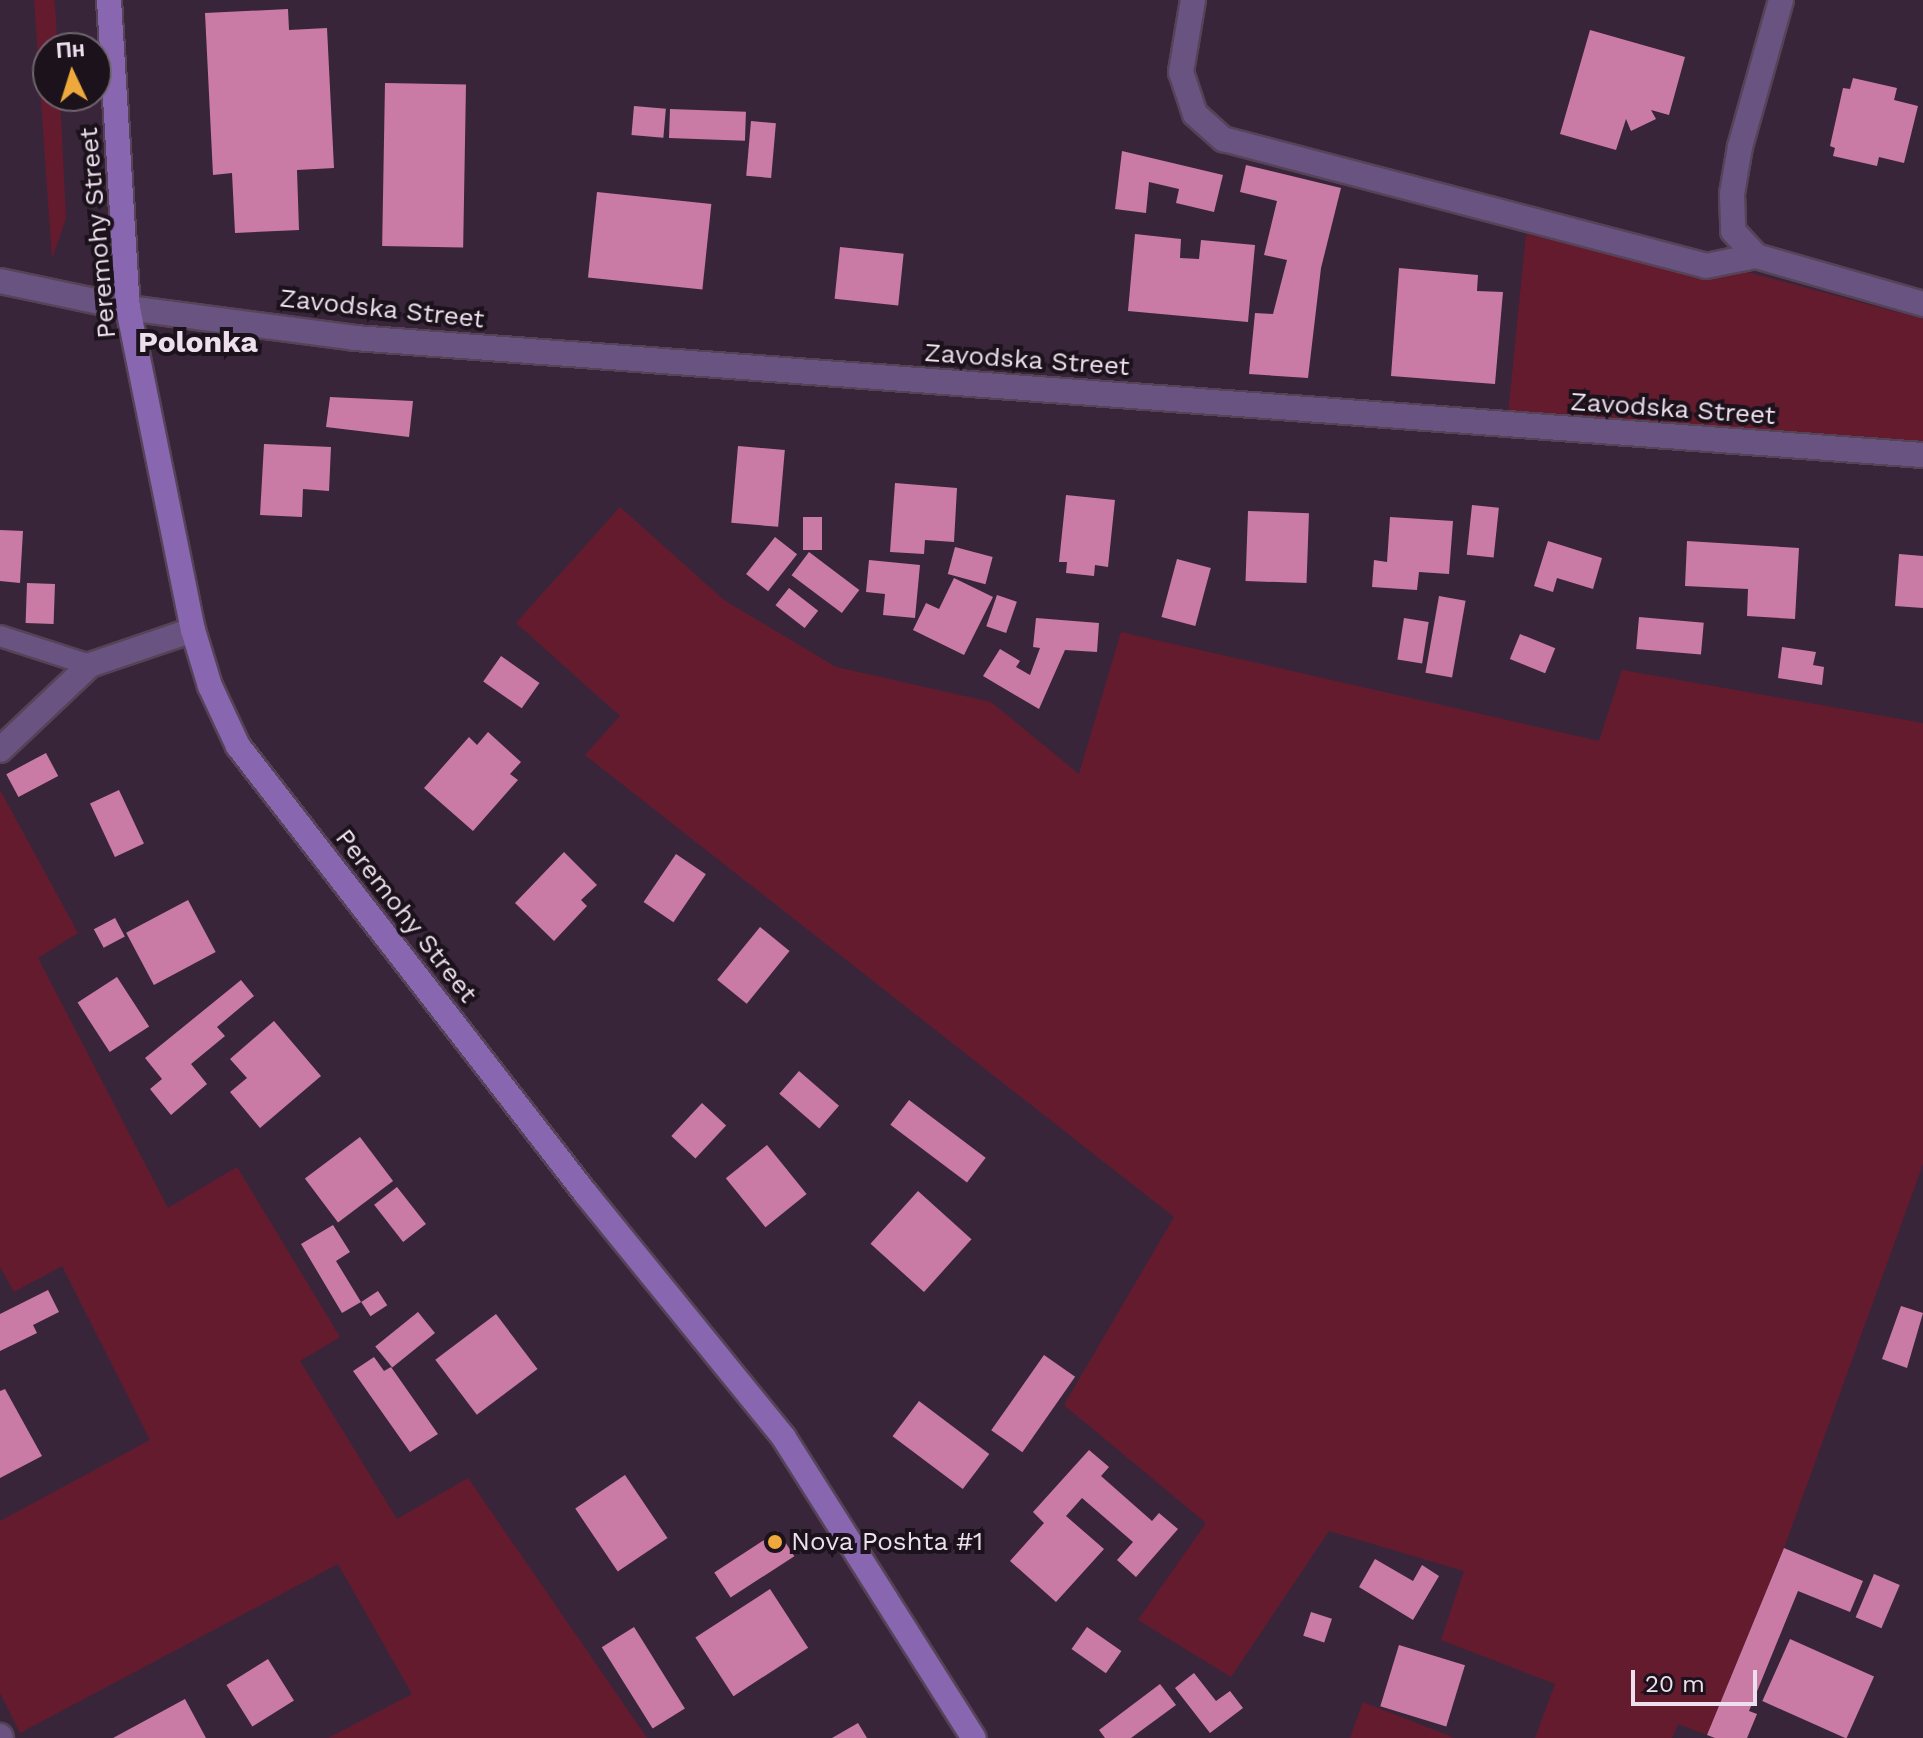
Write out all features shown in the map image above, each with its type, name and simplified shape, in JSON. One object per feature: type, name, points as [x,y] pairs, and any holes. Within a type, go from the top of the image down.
[{"type":"main road","name":"Peremohy Street","points":[[109,0],[128,308],[193,630],[210,686],[238,746],[576,1182],[784,1438],[974,1738]]},
{"type":"street","points":[[1193,0],[1181,72],[1195,114],[1223,139],[1706,266],[1756,256],[1923,304]]},
{"type":"street","points":[[1756,256],[1733,231],[1732,194],[1781,0]]},
{"type":"street","name":"Zavodska Street","points":[[0,281],[128,308],[355,338],[1923,455]]},
{"type":"street","points":[[0,750],[10,734],[90,665],[193,630]]},
{"type":"lane","points":[[0,636],[90,665]]},
{"type":"shaded area","points":[[34,0],[54,0],[56,32],[36,32]]},
{"type":"shaded area","points":[[42,112],[61,112],[66,218],[52,259]]},
{"type":"shaded area","points":[[1526,234],[1706,277],[1747,272],[1923,319],[1923,443],[1508,414]]},
{"type":"shaded area","points":[[620,507],[724,600],[836,667],[991,702],[1079,774],[1121,632],[1599,741],[1622,670],[1923,723],[1923,1164],[1784,1548],[1707,1735],[1678,1724],[1672,1738],[1535,1738],[1555,1684],[1441,1640],[1464,1571],[1329,1531],[1231,1677],[1138,1620],[1206,1523],[1064,1405],[1174,1217],[585,755],[620,716],[516,623]]},
{"type":"shaded area","points":[[0,790],[78,933],[38,958],[168,1208],[237,1167],[340,1337],[300,1361],[397,1519],[468,1478],[647,1738],[328,1738],[412,1694],[338,1564],[20,1733],[0,1693],[0,1521],[150,1440],[62,1266],[14,1292],[0,1267]]},
{"type":"shaded area","points":[[1363,1702],[1455,1738],[1350,1738]]},
{"type":"building","points":[[288,9],[289,30],[327,28],[334,168],[297,170],[299,230],[235,233],[232,173],[213,175],[205,13]]},
{"type":"building","points":[[1590,30],[1685,57],[1669,115],[1651,110],[1656,119],[1631,131],[1626,119],[1616,150],[1560,134]]},
{"type":"building","points":[[1853,78],[1897,88],[1894,100],[1918,106],[1904,163],[1879,157],[1877,166],[1833,156],[1835,148],[1830,146],[1843,88],[1850,89]]},
{"type":"building","points":[[385,83],[466,84],[463,247],[382,246]]},
{"type":"building","points":[[634,106],[666,109],[663,138],[631,135]]},
{"type":"building","points":[[670,109],[746,112],[745,141],[669,138]]},
{"type":"building","points":[[751,121],[776,123],[771,178],[746,176]]},
{"type":"building","points":[[1122,151],[1223,175],[1214,212],[1176,203],[1179,189],[1149,182],[1146,213],[1115,209]]},
{"type":"building","points":[[1246,165],[1341,188],[1321,268],[1308,378],[1249,374],[1255,313],[1273,314],[1287,260],[1264,255],[1277,201],[1240,192]]},
{"type":"building","points":[[597,192],[711,204],[702,290],[588,278]]},
{"type":"building","points":[[1135,234],[1181,239],[1180,258],[1199,259],[1201,240],[1255,245],[1248,322],[1128,311]]},
{"type":"building","points":[[840,247],[904,254],[898,305],[835,299]]},
{"type":"building","points":[[1399,268],[1478,275],[1477,291],[1503,292],[1495,384],[1391,376]]},
{"type":"building","points":[[330,397],[413,401],[409,437],[326,427]]},
{"type":"building","points":[[264,444],[331,447],[329,491],[303,489],[302,517],[260,515]]},
{"type":"building","points":[[738,446],[785,450],[778,527],[731,523]]},
{"type":"building","points":[[895,483],[957,488],[954,542],[925,540],[924,554],[890,552]]},
{"type":"building","points":[[1066,495],[1115,500],[1108,567],[1095,565],[1094,576],[1066,573],[1067,562],[1059,562]]},
{"type":"building","points":[[1472,505],[1499,508],[1494,558],[1467,555]]},
{"type":"building","points":[[1248,511],[1309,513],[1307,583],[1246,581]]},
{"type":"building","points":[[803,517],[822,517],[822,550],[803,550]]},
{"type":"building","points":[[1390,517],[1453,521],[1449,574],[1419,572],[1417,590],[1372,587],[1374,560],[1387,562]]},
{"type":"building","points":[[0,530],[23,531],[20,583],[0,581]]},
{"type":"building","points":[[775,537],[797,554],[768,591],[746,574]]},
{"type":"building","points":[[1548,541],[1602,558],[1593,589],[1557,578],[1553,592],[1534,586]]},
{"type":"building","points":[[1687,541],[1799,548],[1795,619],[1747,616],[1748,589],[1685,586]]},
{"type":"building","points":[[955,547],[993,557],[985,584],[948,574]]},
{"type":"building","points":[[809,552],[859,590],[842,613],[792,575]]},
{"type":"building","points":[[1899,554],[1923,556],[1923,608],[1895,606]]},
{"type":"building","points":[[1177,559],[1211,568],[1195,626],[1161,617]]},
{"type":"building","points":[[869,560],[920,565],[915,618],[883,615],[885,594],[866,592]]},
{"type":"building","points":[[954,578],[993,597],[964,655],[913,630],[926,603],[939,609]]},
{"type":"building","points":[[27,583],[55,584],[54,624],[26,623]]},
{"type":"building","points":[[789,588],[818,611],[805,628],[775,605]]},
{"type":"building","points":[[997,595],[1017,602],[1006,633],[986,626]]},
{"type":"building","points":[[1439,596],[1466,601],[1452,678],[1425,673]]},
{"type":"building","points":[[1639,617],[1704,623],[1701,655],[1636,649]]},
{"type":"building","points":[[1036,618],[1099,623],[1097,652],[1065,650],[1039,709],[983,676],[1000,649],[1020,661],[1016,667],[1030,675],[1040,648],[1033,647]]},
{"type":"building","points":[[1404,618],[1429,622],[1422,663],[1397,659]]},
{"type":"building","points":[[1520,634],[1555,648],[1545,673],[1510,659]]},
{"type":"building","points":[[1782,647],[1816,652],[1813,665],[1824,667],[1822,685],[1778,678]]},
{"type":"building","points":[[501,656],[540,683],[522,708],[483,681]]},
{"type":"building","points":[[488,732],[521,762],[510,774],[518,780],[473,831],[424,788],[469,737],[477,745]]},
{"type":"building","points":[[46,753],[58,776],[18,797],[6,774]]},
{"type":"building","points":[[119,790],[144,843],[115,857],[90,804]]},
{"type":"building","points":[[564,852],[597,885],[581,900],[587,906],[554,941],[515,903]]},
{"type":"building","points":[[676,854],[706,874],[673,922],[644,902]]},
{"type":"building","points":[[188,900],[216,952],[154,985],[126,933]]},
{"type":"building","points":[[115,918],[125,937],[104,948],[94,929]]},
{"type":"building","points":[[760,927],[790,951],[747,1004],[717,980]]},
{"type":"building","points":[[117,977],[149,1026],[110,1052],[78,1003]]},
{"type":"building","points":[[241,980],[254,996],[217,1027],[225,1036],[191,1064],[207,1084],[171,1115],[150,1089],[162,1079],[145,1058]]},
{"type":"building","points":[[274,1021],[321,1076],[260,1128],[230,1092],[247,1078],[230,1059]]},
{"type":"building","points":[[799,1071],[839,1106],[819,1128],[779,1094]]},
{"type":"building","points":[[909,1100],[986,1158],[967,1183],[890,1125]]},
{"type":"building","points":[[702,1103],[726,1126],[695,1158],[671,1136]]},
{"type":"building","points":[[360,1137],[393,1181],[338,1222],[305,1179]]},
{"type":"building","points":[[767,1145],[807,1194],[765,1227],[726,1178]]},
{"type":"building","points":[[397,1187],[426,1224],[403,1242],[374,1205]]},
{"type":"building","points":[[918,1191],[972,1239],[924,1292],[870,1244]]},
{"type":"building","points":[[333,1225],[350,1252],[336,1261],[361,1302],[342,1313],[301,1244]]},
{"type":"building","points":[[48,1290],[59,1312],[33,1325],[37,1333],[0,1351],[0,1314]]},
{"type":"building","points":[[378,1291],[387,1305],[370,1316],[361,1302]]},
{"type":"building","points":[[1901,1306],[1923,1313],[1907,1368],[1882,1359]]},
{"type":"building","points":[[418,1312],[435,1333],[392,1368],[375,1347]]},
{"type":"building","points":[[496,1314],[538,1369],[477,1415],[435,1360]]},
{"type":"building","points":[[1044,1355],[1075,1377],[1022,1452],[991,1430]]},
{"type":"building","points":[[374,1357],[384,1371],[391,1367],[438,1434],[410,1452],[353,1371]]},
{"type":"building","points":[[5,1389],[42,1456],[0,1478],[0,1391]]},
{"type":"building","points":[[919,1401],[989,1454],[963,1489],[893,1436]]},
{"type":"building","points":[[1089,1450],[1109,1467],[1101,1476],[1152,1521],[1159,1513],[1178,1529],[1136,1577],[1117,1560],[1133,1542],[1082,1498],[1066,1516],[1104,1549],[1056,1602],[1010,1561],[1044,1523],[1033,1512]]},
{"type":"building","points":[[625,1475],[667,1538],[618,1572],[575,1509]]},
{"type":"building","points":[[778,1531],[794,1556],[731,1598],[714,1572]]},
{"type":"building","points":[[1784,1548],[1863,1581],[1850,1612],[1798,1591],[1749,1711],[1757,1714],[1747,1738],[1707,1735]]},
{"type":"building","points":[[1375,1559],[1413,1581],[1422,1565],[1439,1576],[1413,1620],[1359,1587]]},
{"type":"building","points":[[1874,1574],[1900,1585],[1881,1628],[1856,1617]]},
{"type":"building","points":[[770,1589],[808,1648],[733,1696],[695,1637]]},
{"type":"building","points":[[1311,1612],[1332,1619],[1324,1643],[1303,1636]]},
{"type":"building","points":[[634,1627],[685,1708],[653,1729],[602,1647]]},
{"type":"building","points":[[1087,1627],[1121,1651],[1106,1673],[1072,1649]]},
{"type":"building","points":[[1790,1639],[1874,1676],[1847,1738],[1762,1701]]},
{"type":"building","points":[[1399,1645],[1465,1665],[1446,1726],[1380,1706]]},
{"type":"building","points":[[268,1659],[294,1701],[252,1727],[226,1685]]},
{"type":"building","points":[[1194,1673],[1216,1701],[1230,1691],[1243,1708],[1210,1733],[1175,1688]]},
{"type":"building","points":[[1160,1684],[1176,1705],[1131,1738],[1105,1738],[1099,1730]]},
{"type":"building","points":[[185,1699],[206,1738],[113,1738]]},
{"type":"building","points":[[858,1723],[867,1738],[832,1738]]},
{"type":"place","name":"Nova Poshta #1","points":[[775,1542]]},
{"type":"district","name":"Polonka","points":[[198,342]]}]
